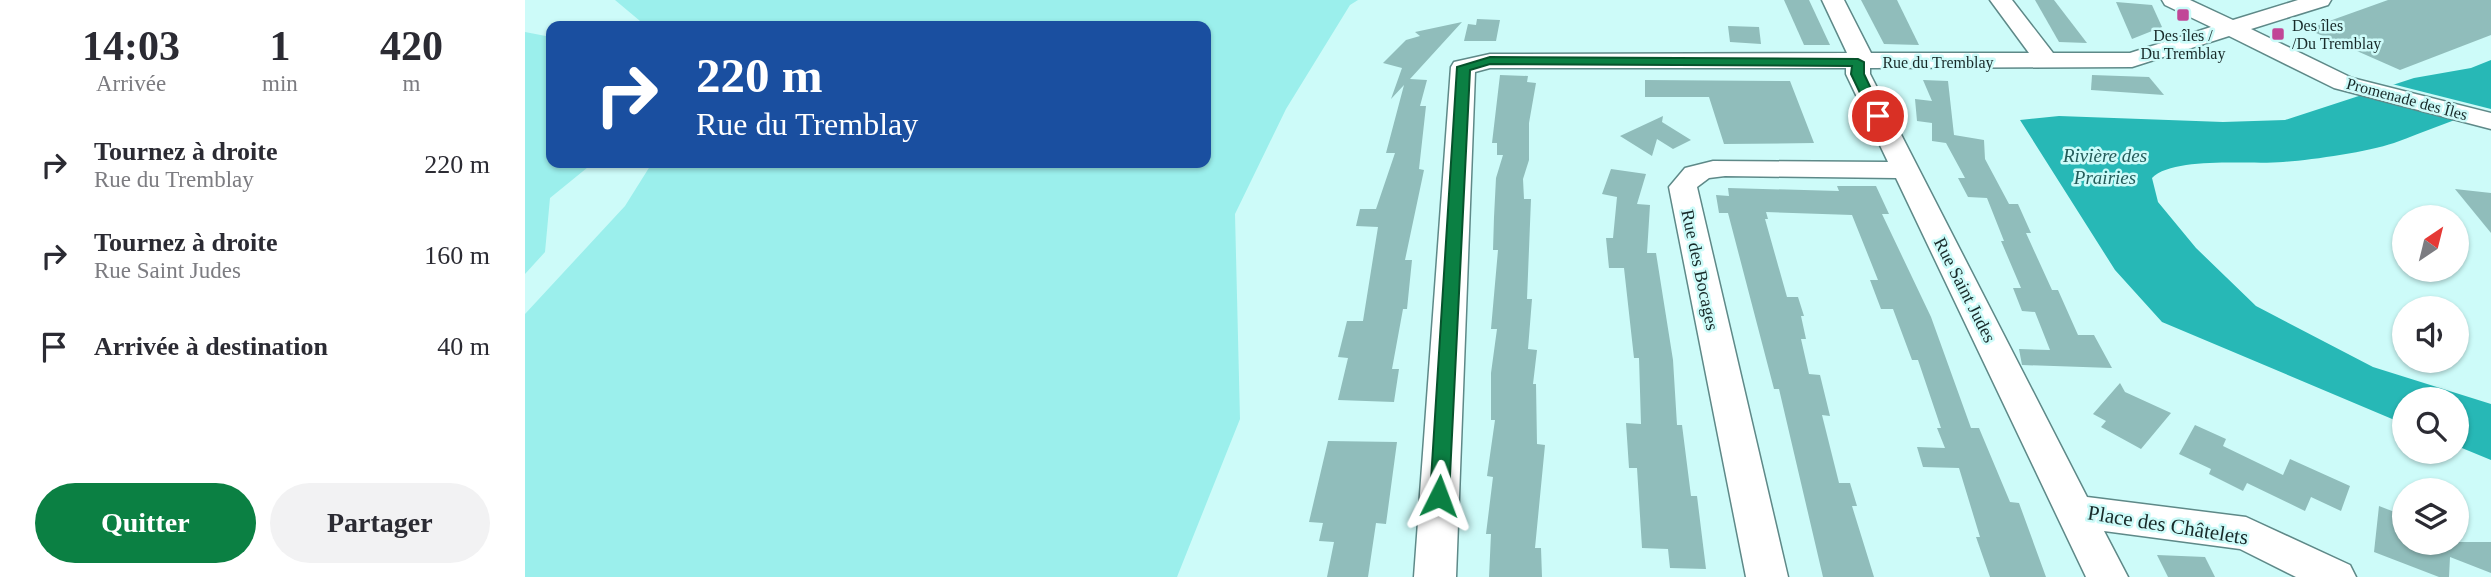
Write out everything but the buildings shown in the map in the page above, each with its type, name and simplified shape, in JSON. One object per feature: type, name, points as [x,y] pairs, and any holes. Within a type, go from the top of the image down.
[{"type":"street","name":"Rue Saint Judes","points":[[1833,0],[1859,53],[1858,74],[2107,577]]},
{"type":"street","points":[[2001,0],[2048,62]]},
{"type":"street","name":"Promenade des Îles","points":[[2173,0],[2237,28],[2304,66],[2371,88],[2491,121]]},
{"type":"street","name":"Promenade des Îles","points":[[2203,0],[2237,28]]},
{"type":"street","name":"Rue du Tremblay","points":[[1435,577],[1464,67],[1490,61],[2048,62],[2142,59],[2320,0]]},
{"type":"street","name":"Promenade des Îles","points":[[2371,88],[2491,114]]},
{"type":"street","name":"Rue des Bocages","points":[[1766,577],[1683,187],[1685,181],[1699,172],[1725,168],[1905,170]]},
{"type":"street","name":"Place des Châtelets","points":[[2075,511],[2246,533],[2335,577]]},
{"type":"shaded area","points":[[615,0],[1358,0],[1350,5],[1286,109],[1235,214],[1240,419],[1177,577],[525,577],[525,314],[625,206],[649,168],[1211,168],[1211,21],[640,21]]},
{"type":"shaded area","points":[[525,32],[546,36],[546,168],[587,168],[550,198],[545,252],[525,274]]},
{"type":"water","name":"Rivière des Prairies","points":[[2491,60],[2491,110],[2454,120],[2394,143],[2355,152],[2283,162],[2195,164],[2163,171],[2152,178],[2158,202],[2196,248],[2256,306],[2373,367],[2437,387],[2392,387],[2392,419],[2162,322],[2115,270],[2020,120],[2059,116],[2223,122],[2285,120],[2414,78],[2471,68]]},
{"type":"water","name":"Rivière des Prairies","points":[[2469,397],[2491,404],[2491,460],[2469,451]]},
{"type":"pier","points":[[2388,83],[2491,109],[2491,113],[2357,93]]},
{"type":"place","name":"Des îles / Du Tremblay","points":[[2183,15]]},
{"type":"place","name":"Des îles /Du Tremblay","points":[[2278,34]]},
{"type":"route","points":[[1439,496],[1464,67],[1490,61],[1858,62],[1858,74],[1878,116]]}]
